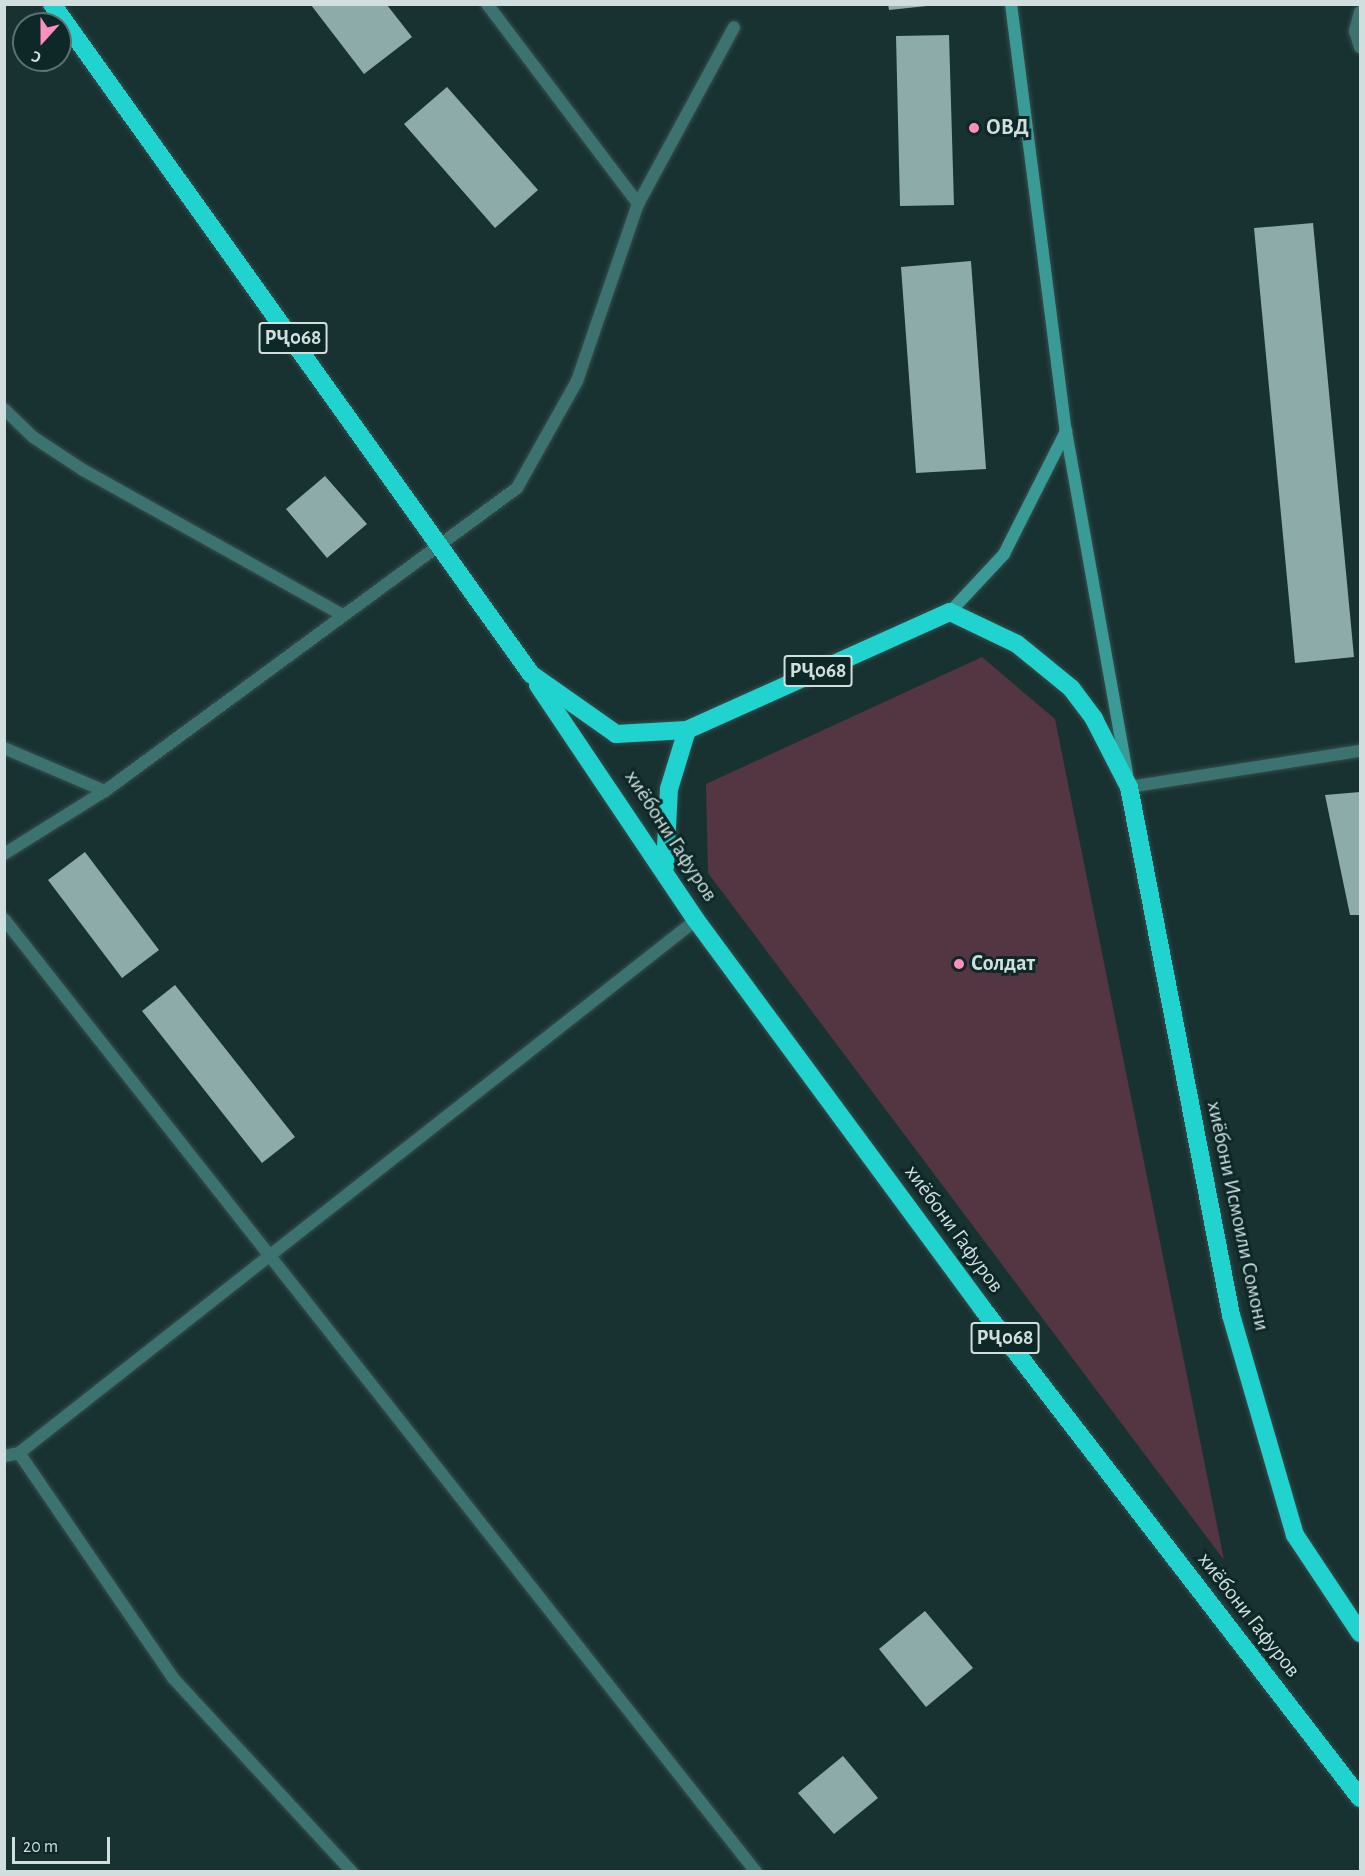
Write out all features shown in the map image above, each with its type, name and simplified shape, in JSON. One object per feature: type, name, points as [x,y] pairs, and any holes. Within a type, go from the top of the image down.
[{"type":"highway","name":"РҶ068","points":[[52,4],[441,543],[531,674],[616,734],[687,730],[950,612]]},
{"type":"highway","name":"хиёбони Исмоили Сомони","points":[[950,612],[1017,644],[1071,688],[1094,719],[1130,787],[1231,1315],[1294,1535],[1360,1633]]},
{"type":"highway","name":"хиёбони Гафуров","points":[[531,674],[665,867],[696,920],[982,1308],[1360,1798]]},
{"type":"highway","points":[[665,867],[669,789],[687,730]]},
{"type":"street","points":[[487,4],[638,204]]},
{"type":"street","points":[[1011,4],[1066,431],[1130,787],[1360,751]]},
{"type":"street","points":[[1360,12],[1355,31],[1360,47]]},
{"type":"street","points":[[4,854],[105,791],[517,488],[577,381],[638,204],[734,27]]},
{"type":"street","points":[[4,409],[33,437],[83,470],[342,615]]},
{"type":"street","points":[[950,612],[1004,554],[1066,431]]},
{"type":"street","points":[[4,748],[105,791]]},
{"type":"street","points":[[4,920],[756,1872]]},
{"type":"street","points":[[4,1456],[19,1454],[696,920]]},
{"type":"street","points":[[19,1454],[173,1678],[352,1872]]},
{"type":"shaded area","points":[[982,657],[1055,719],[1224,1560],[708,873],[706,784]]},
{"type":"building","points":[[888,4],[927,4],[927,6],[889,10]]},
{"type":"building","points":[[311,5],[387,5],[412,37],[364,74]]},
{"type":"building","points":[[949,35],[954,205],[900,206],[896,36]]},
{"type":"building","points":[[447,87],[538,190],[495,228],[404,124]]},
{"type":"building","points":[[1313,223],[1354,657],[1295,663],[1254,228]]},
{"type":"building","points":[[971,261],[986,469],[916,473],[901,267]]},
{"type":"building","points":[[325,476],[367,524],[327,558],[286,509]]},
{"type":"building","points":[[1360,792],[1360,915],[1350,915],[1325,795]]},
{"type":"building","points":[[85,852],[159,950],[122,978],[48,880]]},
{"type":"building","points":[[175,985],[295,1137],[262,1163],[142,1011]]},
{"type":"building","points":[[925,1611],[973,1668],[926,1707],[879,1649]]},
{"type":"building","points":[[843,1756],[878,1798],[834,1834],[798,1793]]},
{"type":"place","name":"ОВД","points":[[974,128]]},
{"type":"place","name":"Солдат","points":[[959,964]]}]
